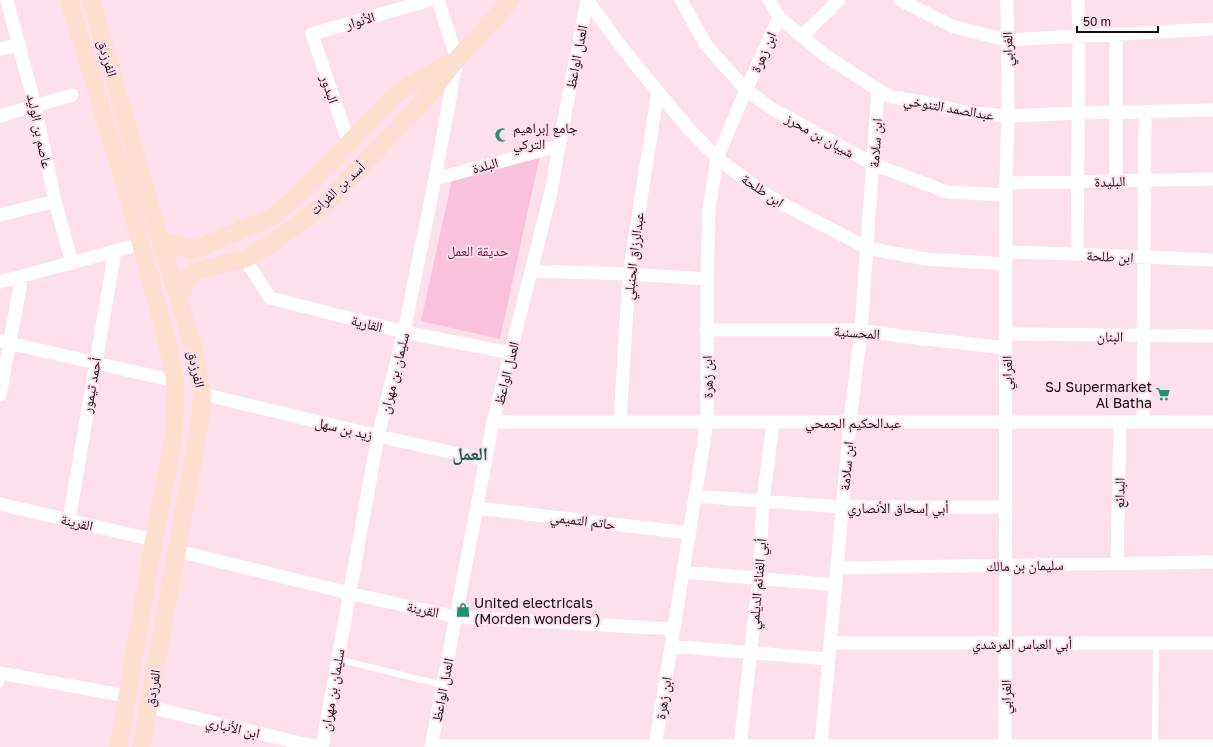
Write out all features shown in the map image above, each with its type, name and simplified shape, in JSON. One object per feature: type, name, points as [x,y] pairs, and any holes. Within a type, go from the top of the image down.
[{"type":"main road","name":"الفرزدق","points":[[69,0],[127,192],[166,337],[175,381],[174,436],[154,540],[119,747]]},
{"type":"main road","name":"الفرزدق","points":[[91,0],[160,240],[194,349],[202,394],[200,422],[141,747]]},
{"type":"main road","name":"أسد بن الفرات","points":[[178,298],[193,272],[245,260],[268,246],[326,203],[420,105],[457,59],[511,0]]},
{"type":"main road","name":"أسد بن الفرات","points":[[160,240],[194,250],[272,218],[298,195],[398,92],[457,59]]},
{"type":"street","name":"عاصم بن الوليد","points":[[7,0],[36,106],[55,201],[72,263]]},
{"type":"street","name":"الأنوار","points":[[312,34],[430,0]]},
{"type":"street","name":"سليمان بن مهران","points":[[322,747],[378,436],[404,332],[436,179],[457,59],[438,0]]},
{"type":"street","name":"ابن طلحة","points":[[587,0],[627,54],[687,127],[717,158],[768,196],[867,248],[926,259],[1006,258],[1077,254],[1213,260]]},
{"type":"street","name":"العدل الواعظ","points":[[431,746],[486,460],[551,192],[587,0]]},
{"type":"street","name":"شيبان بن محرز","points":[[681,0],[706,44],[746,90],[774,110],[874,164],[947,192],[1006,189]]},
{"type":"street","name":"عبدالصمد التنوخي","points":[[769,0],[779,17],[823,54],[878,90],[892,97],[933,104],[963,112],[1008,116],[1213,110]]},
{"type":"street","points":[[802,36],[839,0]]},
{"type":"street","points":[[900,0],[954,27],[1007,40],[1213,29]]},
{"type":"street","name":"الغرابي","points":[[1005,747],[1006,189],[1008,116],[1007,0]]},
{"type":"street","points":[[1077,254],[1079,113],[1078,0]]},
{"type":"street","name":"ابن زهرة","points":[[655,746],[707,422],[706,279],[708,209],[717,158],[779,17]]},
{"type":"street","name":"البدور","points":[[312,34],[349,144]]},
{"type":"street","points":[[1116,34],[1116,181]]},
{"type":"street","points":[[0,49],[19,44]]},
{"type":"street","name":"ابن سلامة","points":[[821,746],[850,422],[861,330],[874,164],[878,90]]},
{"type":"street","name":"عبدالرزاق الحنبلي","points":[[620,422],[629,274],[658,91]]},
{"type":"street","points":[[0,116],[72,95]]},
{"type":"street","points":[[1143,422],[1145,112]]},
{"type":"street","name":"البلدة","points":[[436,179],[559,146]]},
{"type":"street","name":"البليدة","points":[[1006,189],[1077,182],[1213,179]]},
{"type":"street","points":[[0,215],[55,201]]},
{"type":"street","points":[[0,282],[141,244]]},
{"type":"street","name":"أحمد تيمور","points":[[69,520],[115,251]]},
{"type":"street","name":"القارية","points":[[245,260],[270,298],[404,332],[511,353]]},
{"type":"street","points":[[531,272],[629,274],[706,279]]},
{"type":"street","points":[[0,395],[5,342],[22,276]]},
{"type":"street","name":"المحسنية","points":[[706,330],[861,330],[1006,348]]},
{"type":"street","name":"البنان","points":[[1006,334],[1213,336]]},
{"type":"street","points":[[5,342],[175,381]]},
{"type":"street","name":"زيد بن سهل","points":[[202,394],[486,460]]},
{"type":"street","name":"عبدالحكيم الجمحي","points":[[494,422],[1213,422]]},
{"type":"street","name":"أبي الغنائم الديلمي","points":[[740,746],[759,579],[763,501],[773,422]]},
{"type":"street","name":"البدائع","points":[[1117,564],[1120,422]]},
{"type":"street","name":"أبي إسحاق الأنصاري","points":[[695,496],[843,507],[1006,507]]},
{"type":"street","name":"القرينة","points":[[0,504],[154,540]]},
{"type":"street","name":"حاتم التميمي","points":[[477,508],[689,533]]},
{"type":"street","name":"القرينة","points":[[177,551],[349,593],[456,617],[674,629]]},
{"type":"street","name":"سليمان بن مالك","points":[[837,568],[1213,562]]},
{"type":"street","points":[[683,572],[836,585]]},
{"type":"street","name":"أبي العباس المرشدي","points":[[830,643],[1213,643]]},
{"type":"street","points":[[671,646],[829,659]]},
{"type":"street","points":[[1,677],[127,696]]},
{"type":"street","name":"ابن الأنباري","points":[[148,707],[317,747]]},
{"type":"street","points":[[431,746],[1213,746]]},
{"type":"lane","points":[[1155,746],[1156,643]]},
{"type":"lane","points":[[337,659],[443,685]]},
{"type":"green space","name":"حديقة العمل","points":[[540,155],[500,339],[421,321],[452,180]]},
{"type":"place","name":"جامع إبراهيم التركي","points":[[502,135]]},
{"type":"place","name":"SJ Supermarket Al Batha","points":[[1163,394]]},
{"type":"place","name":"United electricals (Morden wonders )","points":[[463,610]]},
{"type":"district","name":"العمل","points":[[470,453]]}]
